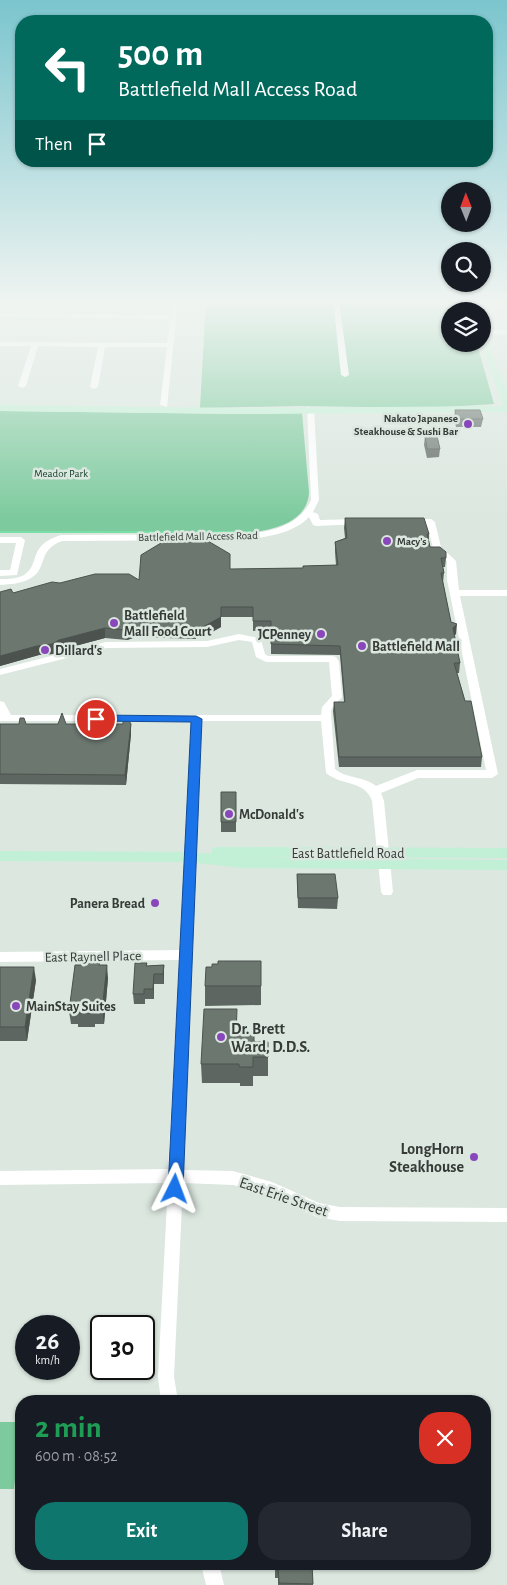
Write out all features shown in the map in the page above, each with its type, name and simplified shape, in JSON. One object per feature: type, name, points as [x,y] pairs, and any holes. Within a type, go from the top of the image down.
[{"type":"main road","points":[[0,408],[239,411],[310,409],[417,410],[507,407],[495,374]]},
{"type":"main road","name":"East Battlefield Road","points":[[0,856],[190,857],[241,863],[507,853]]},
{"type":"main road","name":"East Battlefield Road","points":[[384,858],[507,865]]},
{"type":"street","points":[[22,386],[26,374]]},
{"type":"street","points":[[94,387],[96,374]]},
{"type":"street","points":[[164,405],[167,374]]},
{"type":"street","points":[[310,409],[316,492],[314,504],[308,513],[315,516],[316,522],[368,522]]},
{"type":"street","name":"Battlefield Mall Access Road","points":[[0,582],[19,580],[30,576],[36,570],[43,546],[58,538],[248,536],[284,529],[298,522],[308,513]]},
{"type":"street","points":[[375,791],[417,774],[492,774],[452,580],[452,560],[437,548],[431,522],[400,522]]},
{"type":"street","points":[[0,540],[22,540],[14,573],[0,573]]},
{"type":"street","points":[[455,596],[507,593]]},
{"type":"street","points":[[455,596],[507,598]]},
{"type":"street","points":[[0,672],[106,645],[207,644],[233,637],[245,637],[256,640],[260,655],[266,659],[334,660],[337,697],[327,707],[326,718],[329,766],[331,772],[338,776],[365,784],[375,791],[378,802],[387,892]]},
{"type":"street","points":[[0,704],[4,718],[326,718]]},
{"type":"street","points":[[168,1395],[166,1377],[196,719]]},
{"type":"street","name":"East Raynell Place","points":[[0,957],[185,955]]},
{"type":"street","name":"East Erie Street","points":[[0,1178],[176,1176],[222,1178],[245,1180],[267,1187],[317,1210],[340,1214],[507,1215]]},
{"type":"street","points":[[211,1570],[215,1585]]},
{"type":"green space","points":[[202,374],[485,374],[494,404],[430,408],[299,406],[200,408]]},
{"type":"green space","name":"Meador Park","points":[[0,411],[302,413],[309,492],[307,502],[303,510],[290,521],[273,528],[254,532],[0,533]]},
{"type":"green space","points":[[0,1422],[15,1422],[14,1489],[0,1489]]},
{"type":"building","points":[[455,410],[480,410],[483,419],[457,419]]},
{"type":"building","points":[[425,436],[437,436],[440,449],[427,449]]},
{"type":"building","name":"Battlefield Mall","points":[[345,518],[424,518],[429,534],[427,534],[430,547],[440,547],[446,552],[446,558],[441,558],[444,573],[441,573],[451,622],[457,624],[453,628],[460,663],[454,663],[465,701],[471,701],[482,757],[339,757],[334,702],[345,702],[340,646],[271,644],[271,621],[253,621],[253,607],[221,607],[221,617],[203,627],[196,628],[196,630],[135,628],[126,630],[105,628],[59,640],[52,644],[0,656],[0,592],[11,589],[13,593],[52,582],[60,583],[95,574],[129,574],[139,580],[141,555],[166,540],[208,541],[230,554],[230,569],[303,568],[303,566],[338,565],[335,542],[347,538]]},
{"type":"building","points":[[62,713],[66,724],[77,724],[78,720],[83,720],[84,724],[123,724],[123,720],[128,719],[131,724],[125,775],[0,774],[0,724],[19,724],[20,718],[24,718],[26,724],[58,724]]},
{"type":"building","name":"McDonald's","points":[[221,792],[236,792],[236,822],[221,822]]},
{"type":"building","points":[[297,874],[335,874],[338,898],[298,898]]},
{"type":"building","points":[[83,961],[100,962],[99,965],[107,965],[102,1010],[94,1011],[93,1013],[76,1013],[77,1010],[69,1011],[75,965],[82,965]]},
{"type":"building","points":[[218,961],[261,961],[261,986],[205,986],[206,967],[218,964]]},
{"type":"building","points":[[135,963],[147,963],[146,966],[164,965],[163,974],[154,974],[153,989],[144,989],[144,994],[133,994]]},
{"type":"building","name":"MainStay Suites","points":[[0,967],[34,967],[25,1027],[0,1027]]},
{"type":"building","points":[[204,1009],[237,1009],[236,1035],[254,1035],[254,1041],[256,1042],[268,1042],[268,1057],[253,1057],[253,1067],[239,1067],[239,1064],[201,1064]]},
{"type":"building","points":[[278,1570],[312,1570],[313,1584],[279,1583]]},
{"type":"waterway","points":[[0,532],[252,532]]},
{"type":"place","name":"Nakato Japanese Steakhouse & Sushi Bar","points":[[468,424]]},
{"type":"place","name":"Macy's","points":[[387,541]]},
{"type":"place","name":"Battlefield Mall Food Court","points":[[114,623]]},
{"type":"place","name":"JCPenney","points":[[321,634]]},
{"type":"place","name":"Battlefield Mall","points":[[362,646]]},
{"type":"place","name":"Dillard's","points":[[45,650]]},
{"type":"place","name":"McDonald's","points":[[229,814]]},
{"type":"place","name":"Panera Bread","points":[[155,903]]},
{"type":"place","name":"MainStay Suites","points":[[16,1006]]},
{"type":"place","name":"Dr. Brett Ward, D.D.S.","points":[[221,1037]]},
{"type":"place","name":"LongHorn Steakhouse","points":[[474,1157]]},
{"type":"route","points":[[96,719],[196,719],[175,1189]]}]
